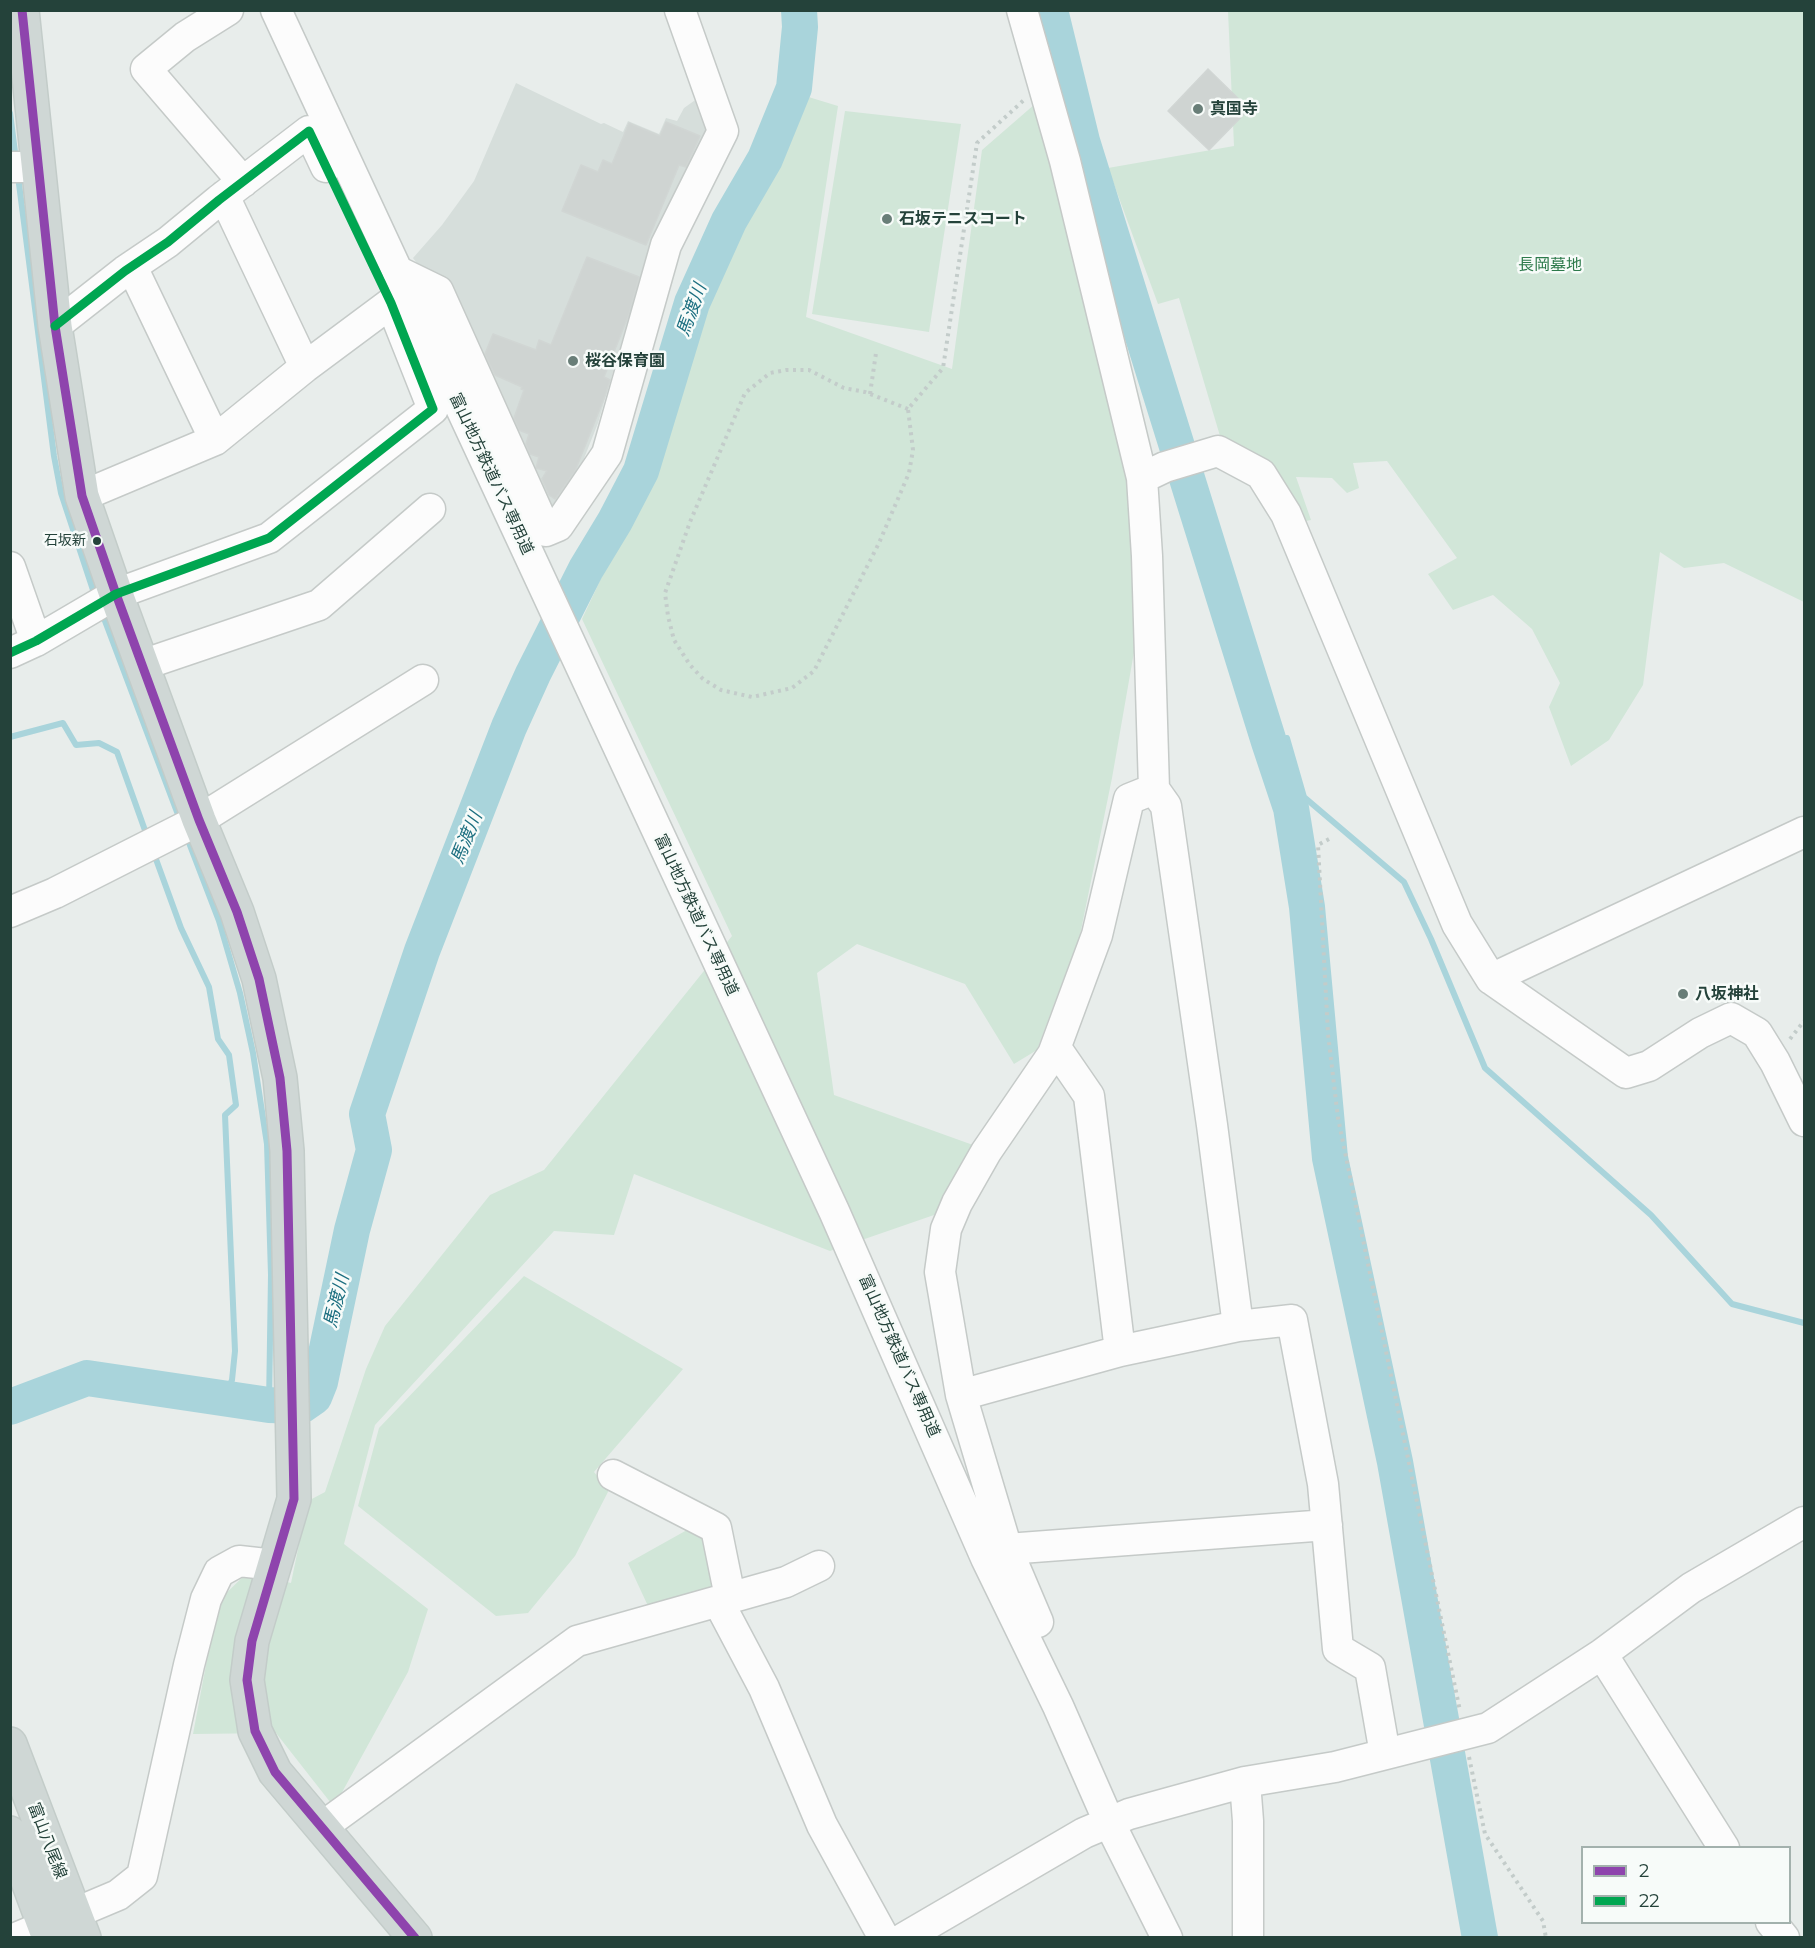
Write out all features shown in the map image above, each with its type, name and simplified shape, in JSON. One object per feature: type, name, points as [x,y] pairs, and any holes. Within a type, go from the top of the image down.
[{"type":"main road","points":[[22,10],[24,167],[55,326],[82,496],[199,820],[237,912],[259,979],[280,1078],[287,1151],[294,1499],[252,1641],[247,1680],[255,1731],[275,1772],[415,1938]]},
{"type":"main road","name":"富山八尾線","points":[[10,1744],[79,1926]]},
{"type":"main road","name":"富山八尾線","points":[[10,1833],[36,1934]]},
{"type":"street","name":"富山地方鉄道バス専用道","points":[[276,10],[834,1211],[986,1558],[1058,1706],[1119,1818]]},
{"type":"street","points":[[397,271],[438,291],[546,531],[558,526],[607,454],[666,245],[723,131],[681,10]]},
{"type":"street","points":[[1022,10],[1154,472],[1147,556],[1154,789],[1166,806],[1212,1125],[1238,1326]]},
{"type":"street","points":[[225,11],[186,37],[146,69],[233,189],[305,367]]},
{"type":"street","points":[[10,567],[23,647],[116,594],[269,538],[433,409],[391,303],[309,131],[168,242],[55,326]]},
{"type":"street","points":[[132,267],[215,440]]},
{"type":"street","points":[[82,496],[215,440],[305,367],[391,303]]},
{"type":"street","points":[[1154,472],[1218,451],[1261,474],[1286,514],[1457,924],[1491,978],[1626,1072],[1649,1066],[1700,1033],[1731,1018],[1757,1033],[1775,1062],[1804,1121]]},
{"type":"street","points":[[142,665],[319,605],[430,509]]},
{"type":"street","points":[[10,912],[55,893],[199,820],[423,680]]},
{"type":"street","points":[[1154,789],[1129,799],[1097,935],[1056,1048],[986,1152],[957,1203],[946,1229],[940,1272],[961,1395],[1007,1549],[1167,1938]]},
{"type":"street","points":[[1491,978],[1804,832]]},
{"type":"street","points":[[1056,1048],[1089,1096],[1120,1351]]},
{"type":"street","points":[[961,1395],[1120,1351],[1238,1326],[1292,1320],[1323,1484],[1338,1649],[1370,1668],[1385,1754]]},
{"type":"street","points":[[612,1475],[716,1528],[724,1599],[822,1825],[884,1938]]},
{"type":"street","points":[[904,1938],[1084,1833],[1119,1818],[1245,1782],[1335,1767],[1488,1728],[1602,1654],[1691,1588],[1804,1522]]},
{"type":"street","points":[[1007,1549],[1327,1526]]},
{"type":"street","points":[[36,1934],[79,1926],[142,1876],[206,1599],[219,1572],[239,1561],[275,1565]]},
{"type":"street","points":[[322,1827],[577,1641],[786,1582],[819,1566]]},
{"type":"street","points":[[1602,1654],[1723,1846]]},
{"type":"street","points":[[1245,1782],[1248,1821],[1248,1938]]},
{"type":"street","points":[[1772,1924],[1784,1938]]},
{"type":"path","points":[[908,409],[870,394],[844,388],[809,370],[770,374],[745,393],[690,522],[665,593],[674,640],[690,665],[703,679],[721,690],[752,697],[792,688],[814,671],[879,543],[909,473],[913,450],[908,409],[943,368],[977,144],[1042,82]]},
{"type":"path","points":[[870,394],[876,353]]},
{"type":"path","points":[[1329,839],[1318,845],[1328,1034],[1338,1118],[1451,1738],[1485,1834],[1543,1921],[1546,1938]]},
{"type":"shaded area","points":[[516,83],[601,124],[604,123],[623,132],[628,121],[659,134],[666,118],[677,121],[684,108],[715,86],[727,118],[694,169],[677,189],[642,273],[598,423],[568,499],[547,513],[438,291],[413,258],[442,225],[474,181]]},
{"type":"green space","name":"長岡墓地","points":[[1228,11],[1804,11],[1804,602],[1724,563],[1684,568],[1660,552],[1643,685],[1609,740],[1571,766],[1549,707],[1560,683],[1532,629],[1493,595],[1453,610],[1428,574],[1457,558],[1387,461],[1353,463],[1359,488],[1347,493],[1332,478],[1296,477],[1311,520],[1296,523],[1242,454],[1220,436],[1179,298],[1158,304],[1108,168],[1234,146]]},
{"type":"green space","points":[[802,95],[838,106],[806,317],[952,369],[982,150],[1035,104],[1133,475],[1138,629],[1112,778],[1080,935],[1037,1050],[1014,1064],[965,984],[857,944],[817,973],[834,1095],[973,1145],[934,1215],[830,1251],[634,1174],[614,1235],[554,1231],[375,1425],[344,1544],[428,1609],[408,1672],[334,1807],[276,1733],[193,1734],[218,1601],[248,1572],[291,1583],[308,1501],[325,1492],[366,1369],[385,1326],[490,1195],[544,1170],[732,936],[582,619],[653,468],[695,322]]},
{"type":"green space","name":"石坂テニスコート","points":[[845,111],[961,124],[929,332],[812,314]]},
{"type":"green space","points":[[524,1276],[683,1369],[594,1472],[609,1490],[575,1556],[528,1613],[496,1616],[358,1506],[379,1428]]},
{"type":"green space","points":[[687,1530],[709,1537],[723,1587],[648,1606],[628,1563]]},
{"type":"building","points":[[1208,69],[1249,109],[1209,150],[1168,111]]},
{"type":"building","points":[[666,122],[700,136],[686,167],[679,165],[646,245],[562,211],[581,165],[598,172],[603,160],[612,164],[629,123],[660,136]]},
{"type":"building","points":[[587,257],[639,277],[629,314],[604,377],[610,380],[605,396],[575,471],[555,499],[549,495],[542,479],[547,471],[536,468],[539,457],[530,454],[526,444],[529,434],[519,430],[514,418],[524,390],[495,375],[485,354],[493,334],[536,350],[539,340],[551,345]]},
{"type":"waterway","name":"馬渡川","points":[[10,1407],[87,1378],[269,1405],[301,1406],[314,1397],[320,1382],[352,1230],[374,1150],[367,1114],[422,951],[509,727],[533,674],[586,569],[641,471],[692,303],[729,221],[765,159],[794,88],[800,27],[799,10]]},
{"type":"waterway","points":[[1050,10],[1082,141],[1291,808],[1307,907],[1330,1158],[1395,1462],[1480,1938]]},
{"type":"waterway","points":[[10,113],[16,160]]},
{"type":"waterway","points":[[18,176],[54,456],[61,493],[95,596]]},
{"type":"waterway","points":[[102,613],[180,820]]},
{"type":"waterway","points":[[10,737],[63,723],[76,745],[99,743],[117,752],[147,836]]},
{"type":"waterway","points":[[1269,742],[1287,738],[1304,797],[1404,882],[1431,939],[1485,1068],[1651,1215],[1732,1304],[1804,1323]]},
{"type":"waterway","points":[[186,835],[219,921],[240,993],[253,1053],[267,1144],[271,1275],[269,1405]]},
{"type":"waterway","points":[[153,851],[181,928],[209,987],[218,1039],[229,1055],[236,1105],[225,1115],[235,1351],[232,1380],[224,1399]]},
{"type":"transit line","name":"2","points":[[22,10],[55,326],[82,496],[199,820],[237,912],[259,979],[280,1078],[287,1151],[294,1499],[252,1641],[247,1680],[255,1731],[275,1772],[415,1938]]},
{"type":"transit line","name":"22","points":[[10,653],[36,641],[116,594],[269,538],[433,409],[391,303],[309,131],[168,242],[125,271],[55,326]]},
{"type":"place","name":"真国寺","points":[[1198,109]]},
{"type":"place","name":"石坂テニスコート","points":[[887,219]]},
{"type":"place","name":"桜谷保育園","points":[[573,361]]},
{"type":"place","name":"石坂新","points":[[97,541]]},
{"type":"place","name":"八坂神社","points":[[1683,994]]}]
